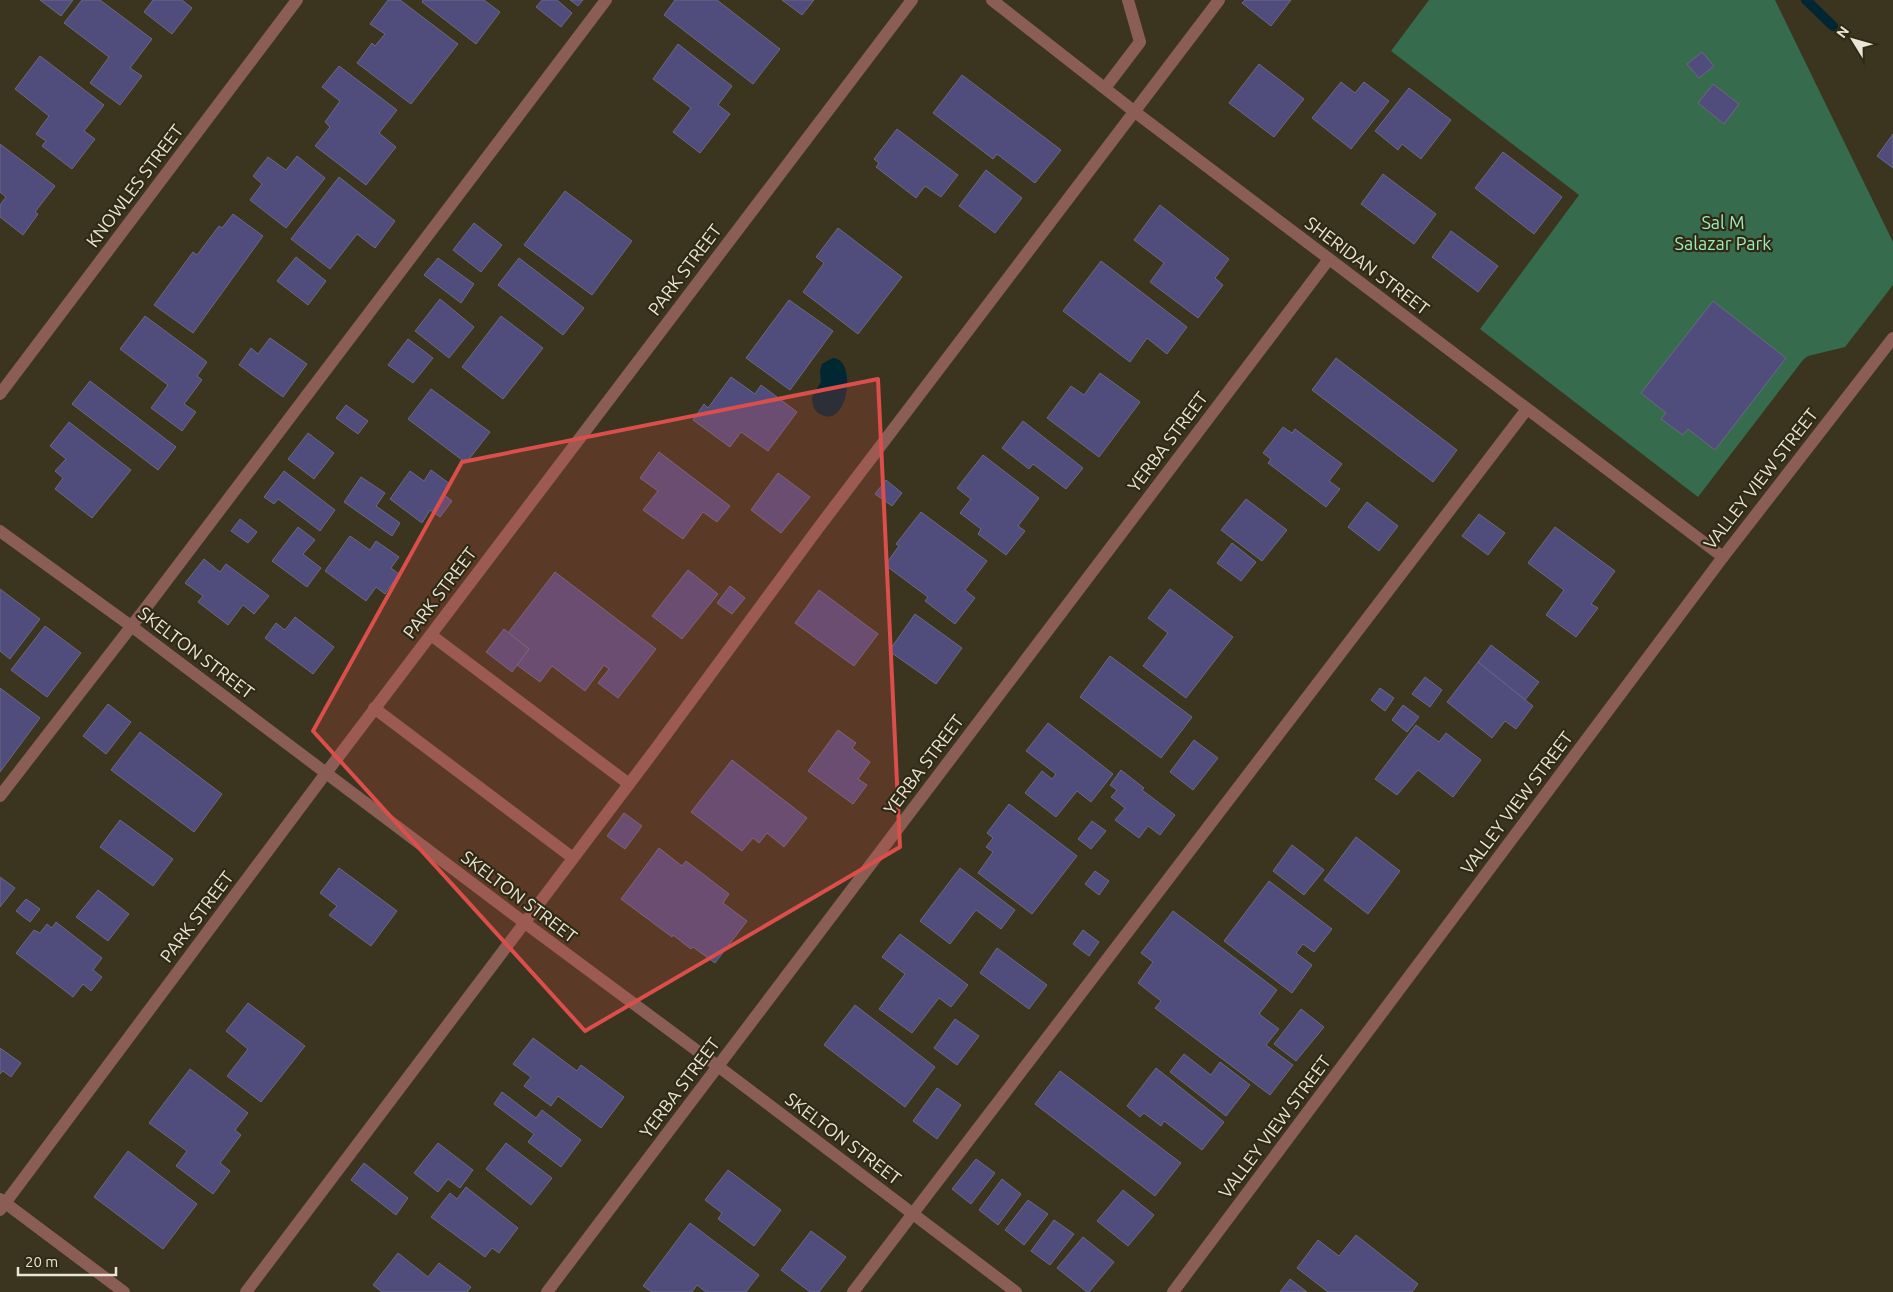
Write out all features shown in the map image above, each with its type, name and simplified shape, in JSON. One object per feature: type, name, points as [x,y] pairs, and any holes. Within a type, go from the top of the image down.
[{"type":"street","name":"KNOWLES STREET","points":[[0,394],[297,0]]},
{"type":"street","points":[[0,796],[373,309],[606,0]]},
{"type":"street","name":"PARK STREET","points":[[2,1204],[374,708],[912,0]]},
{"type":"street","name":"SHERIDAN STREET","points":[[992,0],[1135,112],[1723,557]]},
{"type":"street","points":[[1105,88],[1140,42],[1128,0]]},
{"type":"street","points":[[246,1292],[525,923],[819,527],[1220,0]]},
{"type":"street","name":"YERBA STREET","points":[[547,1292],[1329,259]]},
{"type":"street","name":"VALLEY VIEW STREET","points":[[1173,1292],[1723,557],[1893,338]]},
{"type":"street","points":[[853,1292],[1527,409]]},
{"type":"street","name":"SKELTON STREET","points":[[0,531],[131,626],[1016,1292]]},
{"type":"street","points":[[431,634],[629,784]]},
{"type":"street","points":[[374,708],[573,858]]},
{"type":"street","points":[[2,1204],[124,1292]]},
{"type":"highlighted area","points":[[878,379],[900,847],[585,1031],[313,731],[462,462]]},
{"type":"green space","name":"Sal M Salazar Park","points":[[1429,0],[1775,0],[1893,242],[1893,285],[1845,347],[1808,356],[1803,360],[1698,497],[1480,329],[1579,195],[1391,51]]},
{"type":"water","points":[[833,358],[841,361],[847,381],[843,404],[837,413],[830,417],[816,411],[812,397],[821,382],[820,371],[822,364]]},
{"type":"building","points":[[40,0],[73,0],[61,16]]},
{"type":"building","points":[[82,0],[100,0],[152,39],[130,68],[142,76],[120,105],[90,83],[109,57],[64,23]]},
{"type":"building","points":[[153,0],[182,0],[192,8],[172,34],[144,12]]},
{"type":"building","points":[[388,0],[400,0],[458,44],[411,104],[357,63],[372,43],[375,46],[385,34],[370,24]]},
{"type":"building","points":[[423,0],[484,0],[500,12],[476,44],[422,2]]},
{"type":"building","points":[[542,0],[557,0],[572,13],[561,27],[536,7]]},
{"type":"building","points":[[570,0],[583,0],[578,6]]},
{"type":"building","points":[[675,0],[717,0],[780,49],[753,84],[664,15]]},
{"type":"building","points":[[782,0],[814,0],[802,15]]},
{"type":"building","points":[[1245,0],[1291,0],[1271,26],[1242,3]]},
{"type":"building","points":[[678,44],[732,86],[718,105],[730,114],[700,153],[673,132],[691,108],[653,79]]},
{"type":"building","points":[[1702,52],[1714,66],[1699,78],[1687,64]]},
{"type":"building","points":[[40,56],[104,105],[84,131],[95,139],[72,169],[42,146],[46,141],[36,134],[49,116],[15,89]]},
{"type":"building","points":[[1259,64],[1304,99],[1274,137],[1229,103]]},
{"type":"building","points":[[339,66],[397,110],[379,133],[396,147],[366,185],[315,146],[330,127],[325,122],[340,101],[322,87]]},
{"type":"building","points":[[962,75],[1061,150],[1035,183],[997,154],[993,159],[933,113]]},
{"type":"building","points":[[1341,82],[1355,93],[1364,82],[1389,101],[1351,149],[1312,118]]},
{"type":"building","points":[[1713,84],[1739,104],[1724,124],[1698,103]]},
{"type":"building","points":[[1409,88],[1451,120],[1421,159],[1402,144],[1398,150],[1375,131]]},
{"type":"building","points":[[897,129],[958,175],[941,197],[925,186],[916,198],[876,167],[879,163],[874,159]]},
{"type":"building","points":[[1893,134],[1893,168],[1877,156]]},
{"type":"building","points":[[0,144],[55,186],[35,212],[38,214],[23,235],[0,217],[0,205],[6,197],[0,192]]},
{"type":"building","points":[[1503,152],[1562,197],[1534,234],[1475,188]]},
{"type":"building","points":[[297,156],[325,178],[286,228],[250,200],[262,184],[253,176],[268,157],[286,170]]},
{"type":"building","points":[[986,170],[1022,198],[995,233],[959,206]]},
{"type":"building","points":[[1383,174],[1436,214],[1414,244],[1361,204]]},
{"type":"building","points":[[339,177],[395,221],[375,248],[357,234],[330,269],[291,239]]},
{"type":"building","points":[[565,191],[632,241],[592,295],[524,245]]},
{"type":"building","points":[[1160,205],[1229,259],[1215,278],[1223,285],[1198,318],[1150,282],[1164,263],[1134,240]]},
{"type":"building","points":[[233,214],[263,236],[193,333],[154,305],[193,252],[197,255],[219,226],[222,228]]},
{"type":"building","points":[[474,223],[502,245],[481,272],[453,250]]},
{"type":"building","points":[[838,228],[902,277],[858,334],[803,292],[824,263],[816,257]]},
{"type":"building","points":[[1451,231],[1498,266],[1478,292],[1432,257]]},
{"type":"building","points":[[296,257],[326,281],[308,305],[277,281]]},
{"type":"building","points":[[438,258],[474,284],[461,303],[424,275]]},
{"type":"building","points":[[519,258],[584,308],[563,335],[498,285]]},
{"type":"building","points":[[1101,261],[1187,327],[1167,354],[1147,338],[1130,362],[1063,311]]},
{"type":"building","points":[[440,299],[474,327],[449,358],[415,331]]},
{"type":"building","points":[[789,300],[833,331],[790,390],[746,358]]},
{"type":"building","points":[[1713,301],[1786,358],[1715,450],[1688,429],[1683,435],[1661,419],[1666,413],[1641,393]]},
{"type":"building","points":[[145,316],[207,362],[197,376],[202,380],[184,404],[196,412],[182,431],[151,408],[168,385],[120,349]]},
{"type":"building","points":[[501,316],[543,348],[503,399],[462,367]]},
{"type":"building","points":[[270,338],[307,364],[283,397],[239,365],[251,348],[258,354]]},
{"type":"building","points":[[408,339],[433,358],[413,383],[388,365]]},
{"type":"building","points":[[1336,358],[1457,450],[1433,482],[1312,390]]},
{"type":"building","points":[[1100,373],[1140,402],[1099,457],[1047,418],[1071,386],[1084,395]]},
{"type":"building","points":[[731,377],[755,394],[761,385],[797,412],[768,451],[741,432],[730,447],[693,420],[704,404],[708,408]]},
{"type":"building","points":[[90,381],[176,447],[158,470],[72,404]]},
{"type":"building","points":[[431,389],[490,432],[466,463],[408,419]]},
{"type":"building","points":[[346,405],[368,421],[358,434],[336,418]]},
{"type":"building","points":[[1023,421],[1083,468],[1066,489],[1033,464],[1029,469],[1002,448]]},
{"type":"building","points":[[69,422],[131,470],[92,518],[55,489],[63,478],[55,471],[66,459],[50,446]]},
{"type":"building","points":[[1283,427],[1292,433],[1295,429],[1342,464],[1329,481],[1340,489],[1326,507],[1268,463],[1271,459],[1263,453]]},
{"type":"building","points":[[308,433],[334,453],[314,479],[288,459]]},
{"type":"building","points":[[659,452],[730,506],[717,522],[703,512],[683,539],[643,510],[658,491],[640,478]]},
{"type":"building","points":[[983,455],[1039,498],[1018,526],[1025,531],[1006,555],[978,534],[981,529],[960,513],[971,499],[957,488]]},
{"type":"building","points":[[431,470],[450,484],[443,494],[452,501],[440,517],[430,510],[422,523],[390,499],[410,471],[424,481]]},
{"type":"building","points":[[284,471],[335,510],[320,531],[278,499],[274,504],[264,497]]},
{"type":"building","points":[[778,473],[810,497],[781,533],[751,510]]},
{"type":"building","points":[[361,477],[385,493],[376,506],[400,523],[392,536],[344,502]]},
{"type":"building","points":[[886,480],[902,493],[892,506],[875,494]]},
{"type":"building","points":[[1246,499],[1287,530],[1262,561],[1221,530]]},
{"type":"building","points":[[1367,502],[1398,526],[1379,551],[1348,527]]},
{"type":"building","points":[[921,512],[987,561],[965,590],[975,598],[955,624],[925,601],[928,597],[885,565],[899,546],[896,544]]},
{"type":"building","points":[[1479,514],[1505,533],[1488,555],[1462,536]]},
{"type":"building","points":[[240,519],[257,532],[248,543],[231,531]]},
{"type":"building","points":[[298,527],[315,540],[303,554],[321,568],[307,587],[272,561]]},
{"type":"building","points":[[1555,527],[1615,571],[1591,604],[1598,608],[1576,637],[1546,615],[1564,590],[1528,563]]},
{"type":"building","points":[[350,536],[370,550],[376,541],[399,557],[391,568],[399,574],[385,594],[376,587],[366,601],[325,571]]},
{"type":"building","points":[[1232,543],[1256,562],[1241,581],[1217,563]]},
{"type":"building","points":[[204,559],[220,572],[226,564],[269,596],[254,614],[243,605],[228,625],[198,602],[203,596],[185,583]]},
{"type":"building","points":[[688,570],[718,594],[682,639],[652,616]]},
{"type":"building","points":[[555,572],[656,649],[618,698],[598,683],[609,669],[604,665],[585,691],[552,666],[540,682],[517,665],[529,649],[508,633]]},
{"type":"building","points":[[730,586],[745,598],[732,614],[717,603]]},
{"type":"building","points":[[0,589],[40,619],[10,659],[0,651]]},
{"type":"building","points":[[1170,589],[1233,637],[1186,698],[1143,666],[1168,633],[1148,618]]},
{"type":"building","points":[[819,590],[878,634],[854,666],[795,623]]},
{"type":"building","points":[[915,614],[962,648],[936,684],[889,651]]},
{"type":"building","points":[[295,617],[334,647],[313,674],[265,638],[276,623],[285,630]]},
{"type":"building","points":[[45,626],[81,653],[47,697],[11,670]]},
{"type":"building","points":[[504,629],[529,649],[512,672],[486,652]]},
{"type":"building","points":[[1491,645],[1539,682],[1525,700],[1478,662]]},
{"type":"building","points":[[1110,656],[1192,717],[1161,758],[1080,697]]},
{"type":"building","points":[[1478,662],[1533,706],[1516,729],[1505,721],[1492,738],[1447,702]]},
{"type":"building","points":[[1425,677],[1442,690],[1430,707],[1412,694]]},
{"type":"building","points":[[0,688],[40,718],[0,772]]},
{"type":"building","points":[[1380,688],[1394,698],[1385,711],[1371,700]]},
{"type":"building","points":[[108,704],[131,722],[106,754],[83,736]]},
{"type":"building","points":[[1403,705],[1419,717],[1407,732],[1392,720]]},
{"type":"building","points":[[1048,723],[1113,774],[1091,802],[1077,791],[1056,817],[1025,793],[1042,771],[1052,779],[1056,774],[1026,751]]},
{"type":"building","points":[[1416,725],[1439,742],[1446,733],[1481,760],[1453,797],[1418,770],[1397,795],[1375,779]]},
{"type":"building","points":[[838,730],[856,743],[852,748],[870,762],[858,779],[867,785],[853,804],[808,771]]},
{"type":"building","points":[[140,732],[222,794],[194,832],[111,770]]},
{"type":"building","points":[[1194,740],[1218,758],[1193,790],[1170,772]]},
{"type":"building","points":[[732,760],[807,818],[784,847],[767,833],[759,843],[753,838],[742,851],[691,812]]},
{"type":"building","points":[[1121,770],[1144,788],[1142,790],[1175,815],[1160,835],[1148,826],[1139,838],[1115,820],[1125,808],[1111,797],[1117,790],[1110,785]]},
{"type":"building","points":[[1009,804],[1077,856],[1032,914],[978,873],[993,852],[986,847],[993,838],[987,833]]},
{"type":"building","points":[[624,813],[642,826],[625,849],[607,836]]},
{"type":"building","points":[[120,820],[173,859],[153,886],[100,847]]},
{"type":"building","points":[[1092,821],[1106,831],[1091,849],[1078,839]]},
{"type":"building","points":[[1356,837],[1400,871],[1368,914],[1324,880]]},
{"type":"building","points":[[1292,845],[1324,870],[1304,895],[1273,871]]},
{"type":"building","points":[[659,848],[682,866],[686,861],[729,894],[723,903],[747,921],[715,963],[693,947],[691,949],[673,935],[672,937],[621,899]]},
{"type":"building","points":[[339,868],[397,911],[371,946],[329,915],[337,906],[320,893]]},
{"type":"building","points":[[960,868],[1015,910],[1001,929],[976,910],[950,944],[920,921]]},
{"type":"building","points":[[1095,871],[1109,881],[1099,895],[1085,884]]},
{"type":"building","points":[[0,877],[15,888],[0,907]]},
{"type":"building","points":[[1269,881],[1332,929],[1314,952],[1303,944],[1296,953],[1312,965],[1292,993],[1224,941]]},
{"type":"building","points":[[98,890],[129,914],[108,941],[76,917]]},
{"type":"building","points":[[26,899],[40,909],[30,922],[16,911]]},
{"type":"building","points":[[1173,911],[1277,990],[1259,1014],[1279,1029],[1266,1045],[1293,1065],[1270,1095],[1155,1008],[1161,1001],[1138,983],[1153,962],[1141,953]]},
{"type":"building","points":[[56,922],[102,958],[93,970],[102,977],[91,991],[83,984],[73,997],[16,953],[34,930],[40,933],[47,924],[52,928]]},
{"type":"building","points":[[1083,930],[1099,942],[1089,956],[1073,944]]},
{"type":"building","points":[[900,934],[968,985],[951,1007],[939,998],[912,1033],[879,1009],[905,974],[882,957]]},
{"type":"building","points":[[997,948],[1047,985],[1029,1009],[980,973]]},
{"type":"building","points":[[248,1003],[305,1046],[261,1102],[227,1076],[248,1049],[226,1031]]},
{"type":"building","points":[[855,1005],[935,1067],[905,1107],[824,1045]]},
{"type":"building","points":[[1301,1009],[1324,1027],[1296,1061],[1274,1044]]},
{"type":"building","points":[[955,1019],[979,1036],[957,1065],[934,1048]]},
{"type":"building","points":[[533,1038],[577,1071],[581,1065],[624,1097],[601,1128],[558,1096],[551,1106],[524,1086],[531,1077],[513,1064]]},
{"type":"building","points":[[0,1048],[21,1063],[11,1077],[3,1071],[0,1074]]},
{"type":"building","points":[[1184,1054],[1211,1075],[1220,1062],[1250,1085],[1226,1116],[1170,1072]]},
{"type":"building","points":[[1156,1068],[1224,1122],[1202,1150],[1164,1121],[1161,1126],[1144,1113],[1140,1117],[1127,1106]]},
{"type":"building","points":[[190,1069],[248,1113],[235,1130],[241,1135],[220,1163],[230,1171],[213,1194],[176,1166],[187,1151],[149,1123]]},
{"type":"building","points":[[1060,1071],[1181,1163],[1155,1196],[1035,1104]]},
{"type":"building","points":[[937,1088],[961,1105],[937,1139],[913,1121]]},
{"type":"building","points":[[502,1092],[536,1118],[542,1110],[581,1140],[561,1167],[528,1142],[534,1134],[494,1104]]},
{"type":"building","points":[[438,1143],[473,1170],[460,1188],[448,1179],[438,1192],[414,1173]]},
{"type":"building","points":[[506,1143],[552,1178],[531,1205],[486,1169]]},
{"type":"building","points":[[128,1151],[197,1204],[163,1249],[94,1197]]},
{"type":"building","points":[[976,1159],[995,1173],[971,1204],[952,1189]]},
{"type":"building","points":[[364,1163],[408,1198],[396,1215],[351,1180]]},
{"type":"building","points":[[728,1170],[781,1210],[754,1246],[718,1219],[722,1213],[705,1200]]},
{"type":"building","points":[[1002,1179],[1021,1194],[998,1225],[979,1210]]},
{"type":"building","points":[[466,1187],[518,1228],[499,1253],[492,1248],[485,1257],[431,1217],[450,1193],[457,1199]]},
{"type":"building","points":[[1123,1190],[1154,1215],[1128,1246],[1097,1221]]},
{"type":"building","points":[[1028,1200],[1048,1214],[1024,1245],[1005,1230]]},
{"type":"building","points":[[1054,1220],[1074,1234],[1050,1265],[1031,1251]]},
{"type":"building","points":[[690,1223],[759,1275],[746,1292],[706,1292],[697,1285],[692,1292],[652,1292],[643,1286]]},
{"type":"building","points":[[811,1231],[846,1257],[819,1292],[810,1292],[781,1270]]},
{"type":"building","points":[[1356,1235],[1418,1284],[1412,1292],[1328,1292],[1297,1268],[1318,1240],[1339,1256]]},
{"type":"building","points":[[1083,1237],[1114,1262],[1089,1292],[1057,1268]]},
{"type":"building","points":[[398,1253],[428,1277],[439,1263],[471,1287],[467,1292],[382,1292],[373,1285]]},
{"type":"building","points":[[1290,1279],[1307,1292],[1280,1292]]},
{"type":"waterway","points":[[1806,0],[1833,26]]}]
